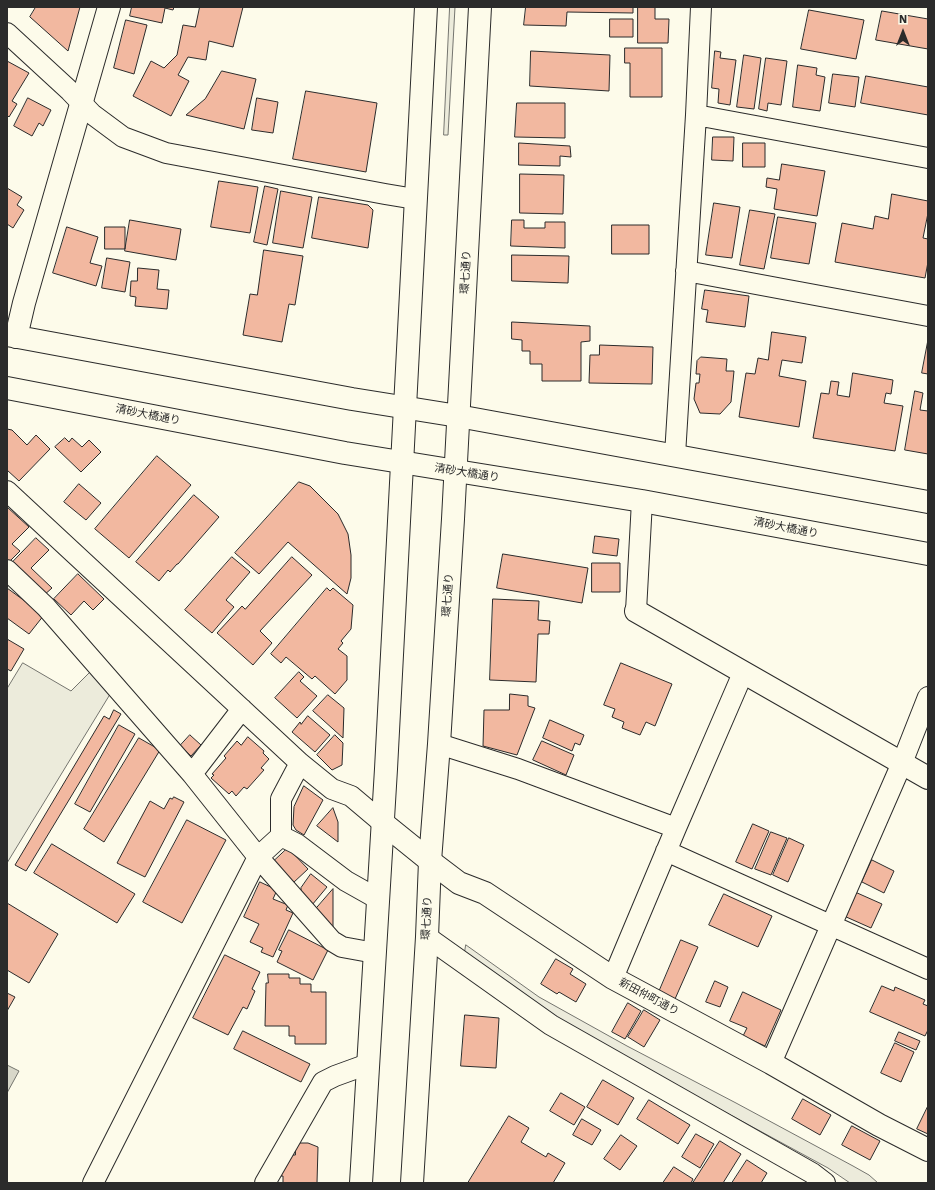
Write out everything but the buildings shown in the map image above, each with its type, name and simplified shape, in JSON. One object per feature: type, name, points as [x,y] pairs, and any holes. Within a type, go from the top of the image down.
[{"type":"main road","points":[[109,7],[24,303],[12,336],[352,399],[458,416],[928,502]]},
{"type":"main road","points":[[361,1183],[383,823],[426,7]]},
{"type":"main road","name":"環七通り","points":[[412,1183],[427,937],[430,861],[439,744],[456,470],[480,7]]},
{"type":"main road","name":"清砂大橋通り","points":[[7,388],[345,453],[642,501],[928,554]]},
{"type":"main road","points":[[636,611],[928,778]]},
{"type":"main road","name":"新田仲町通り","points":[[383,823],[459,883],[485,893],[613,978],[771,1063],[879,1126],[928,1150]]},
{"type":"street","points":[[675,455],[696,115],[701,7]]},
{"type":"street","points":[[7,33],[92,114],[123,137],[166,153],[415,199]]},
{"type":"street","points":[[696,115],[928,158]]},
{"type":"street","points":[[686,271],[928,316]]},
{"type":"street","points":[[7,490],[300,763],[332,789],[351,796],[383,823]]},
{"type":"street","points":[[636,611],[642,501]]},
{"type":"street","points":[[7,570],[46,607],[192,774],[258,857],[332,941],[342,947],[375,953]]},
{"type":"street","points":[[613,978],[743,673]]},
{"type":"street","points":[[771,1063],[902,763],[928,697]]},
{"type":"street","points":[[192,774],[242,709]]},
{"type":"street","points":[[439,744],[518,769],[676,828]]},
{"type":"street","points":[[93,1183],[258,857],[281,836],[281,799],[300,763]]},
{"type":"street","points":[[281,836],[297,844],[346,881],[378,899]]},
{"type":"street","points":[[666,851],[928,969]]},
{"type":"street","points":[[427,937],[551,1025],[812,1173],[826,1183]]},
{"type":"street","points":[[265,1183],[323,1082],[368,1064]]},
{"type":"shaded area","points":[[450,7],[455,7],[448,135],[444,135]]},
{"type":"shaded area","points":[[23,663],[71,691],[92,670],[112,691],[7,863],[7,689]]},
{"type":"shaded area","points":[[466,945],[539,997],[627,1046],[853,1166],[869,1175],[878,1183],[850,1183],[828,1168],[554,1019],[464,958]]},
{"type":"shaded area","points":[[7,1065],[19,1071],[7,1093]]}]
